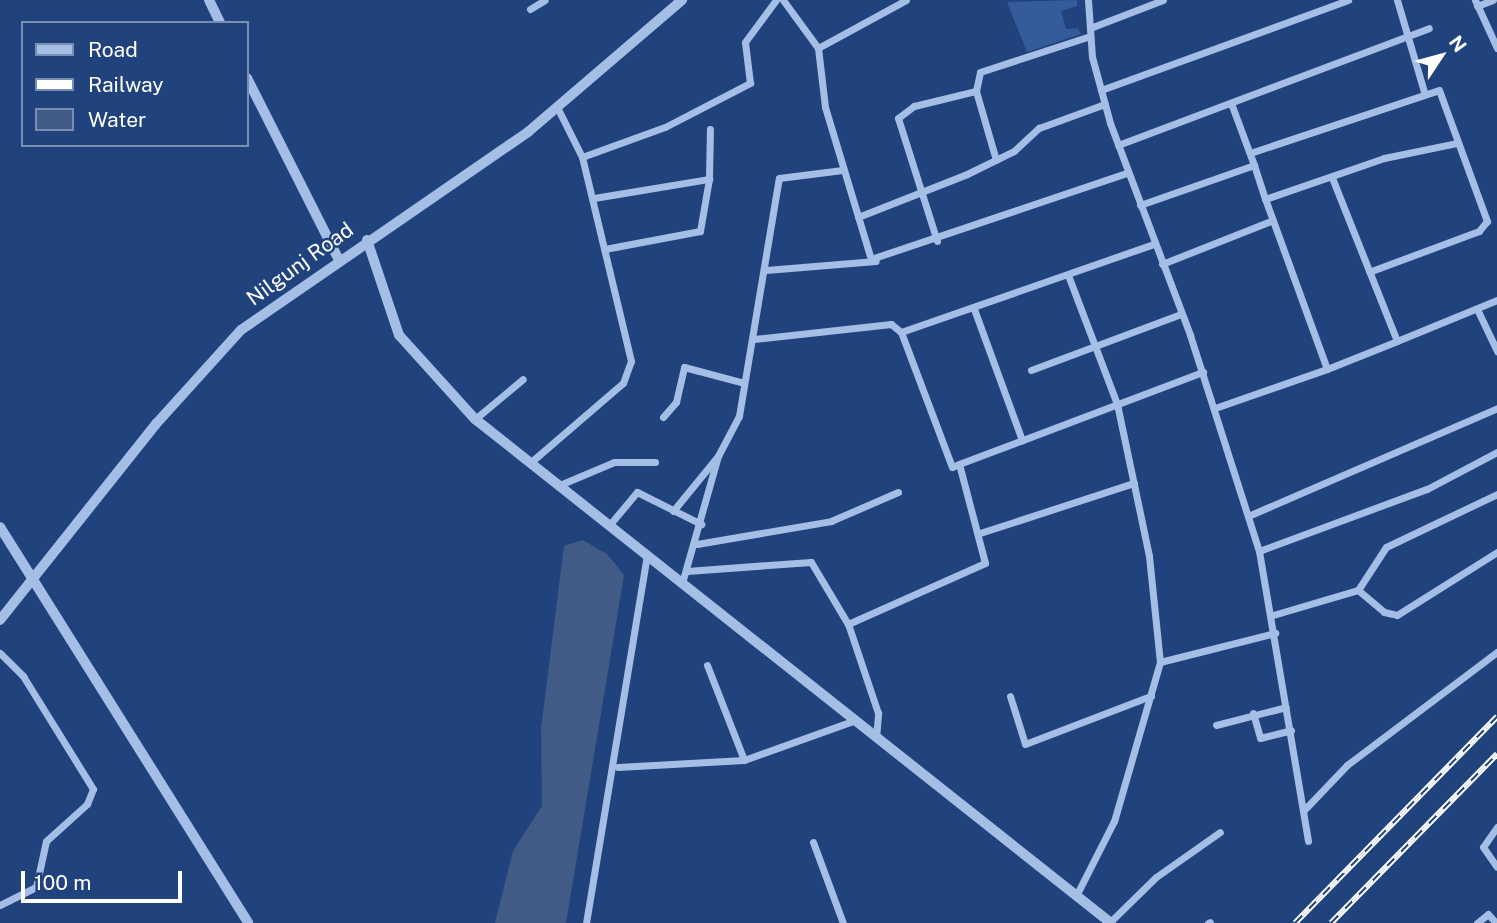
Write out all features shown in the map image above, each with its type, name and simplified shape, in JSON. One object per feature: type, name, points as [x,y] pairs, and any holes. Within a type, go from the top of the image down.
[{"type":"street","points":[[209,0],[219,21]]},
{"type":"street","points":[[530,9],[545,0]]},
{"type":"street","name":"Nilgunj Road","points":[[0,620],[156,424],[241,330],[338,258],[557,107],[682,0]]},
{"type":"street","points":[[582,157],[666,127],[750,83],[745,42],[776,0]]},
{"type":"street","points":[[783,0],[818,48],[825,107],[865,248],[877,260]]},
{"type":"street","points":[[818,48],[906,0]]},
{"type":"street","points":[[1088,0],[1090,32],[1104,104],[1127,173],[1203,372],[1259,551],[1273,615],[1308,841]]},
{"type":"street","points":[[996,160],[976,91],[976,78],[987,67],[1090,32],[1163,0]]},
{"type":"street","points":[[1101,90],[1348,0]]},
{"type":"street","points":[[1397,0],[1424,92]]},
{"type":"street","points":[[1493,0],[1476,3],[1497,48]]},
{"type":"street","points":[[1118,145],[1429,28]]},
{"type":"street","points":[[248,80],[338,258]]},
{"type":"street","points":[[1250,153],[1424,92],[1439,90],[1444,96],[1457,143],[1485,210],[1484,226],[1369,272]]},
{"type":"street","points":[[937,241],[920,194],[900,113],[976,91]]},
{"type":"street","points":[[1231,103],[1327,369]]},
{"type":"street","points":[[858,216],[920,194],[996,160],[1039,128],[1104,104]]},
{"type":"street","points":[[531,462],[628,375],[630,347],[594,198],[582,157],[557,107]]},
{"type":"street","points":[[605,249],[701,232],[709,179],[710,129]]},
{"type":"street","points":[[1265,199],[1384,158],[1457,143]]},
{"type":"street","points":[[1140,205],[1254,165]]},
{"type":"street","points":[[673,511],[734,432],[754,339],[779,178],[843,170]]},
{"type":"street","points":[[766,270],[877,260],[1127,173]]},
{"type":"street","points":[[1332,178],[1397,341]]},
{"type":"street","points":[[594,198],[709,179]]},
{"type":"street","points":[[1163,264],[1273,220]]},
{"type":"street","points":[[367,240],[399,335],[475,419],[562,484],[647,556],[1110,923],[1156,877],[1220,832]]},
{"type":"street","points":[[901,332],[974,309],[1154,244]]},
{"type":"street","points":[[1068,275],[1117,404],[1134,483],[1160,662],[1114,821],[1076,896]]},
{"type":"street","points":[[1215,408],[1327,369],[1497,300]]},
{"type":"street","points":[[974,309],[1022,440]]},
{"type":"street","points":[[1477,309],[1497,351]]},
{"type":"street","points":[[1031,370],[1181,314]]},
{"type":"street","points":[[754,339],[882,321],[901,332],[952,467],[1203,372]]},
{"type":"street","points":[[663,417],[677,402],[684,367],[744,383]]},
{"type":"street","points":[[475,419],[523,379]]},
{"type":"street","points":[[1248,516],[1497,408]]},
{"type":"street","points":[[1259,551],[1414,494],[1497,452]]},
{"type":"street","points":[[682,583],[696,544],[718,456]]},
{"type":"street","points":[[562,484],[614,461],[655,462]]},
{"type":"street","points":[[848,624],[982,566],[980,533],[959,464]]},
{"type":"street","points":[[980,533],[1134,483]]},
{"type":"street","points":[[696,544],[831,521],[898,492]]},
{"type":"street","points":[[611,523],[634,493],[701,524]]},
{"type":"street","points":[[1273,615],[1358,590],[1386,547],[1497,494]]},
{"type":"street","points":[[0,527],[248,923]]},
{"type":"street","points":[[1358,590],[1384,612],[1397,615],[1497,552]]},
{"type":"street","points":[[586,923],[647,556]]},
{"type":"street","points":[[687,571],[811,562],[848,624],[878,713],[876,738]]},
{"type":"street","points":[[1160,662],[1275,632]]},
{"type":"street","points":[[1305,809],[1357,757],[1497,652]]},
{"type":"street","points":[[0,653],[23,676],[93,789],[87,804],[46,841],[36,887],[0,905]]},
{"type":"street","points":[[708,665],[744,760]]},
{"type":"street","points":[[1010,696],[1025,744],[1151,696]]},
{"type":"street","points":[[1216,725],[1286,706]]},
{"type":"street","points":[[1253,713],[1260,738],[1290,730]]},
{"type":"street","points":[[618,767],[744,760],[856,720]]},
{"type":"street","points":[[1497,827],[1483,847],[1497,867]]},
{"type":"street","points":[[813,842],[843,923]]},
{"type":"street","points":[[1476,923],[1488,914],[1496,923]]},
{"type":"shaded area","points":[[1077,0],[1077,6],[1061,11],[1066,29],[1078,28],[1081,34],[1027,52],[1007,2]]},
{"type":"water","points":[[583,540],[608,555],[624,575],[566,923],[495,923],[513,851],[542,806],[541,728],[564,546]]},
{"type":"railway","points":[[1295,923],[1497,717]]},
{"type":"railway","points":[[1331,923],[1497,754]]}]
